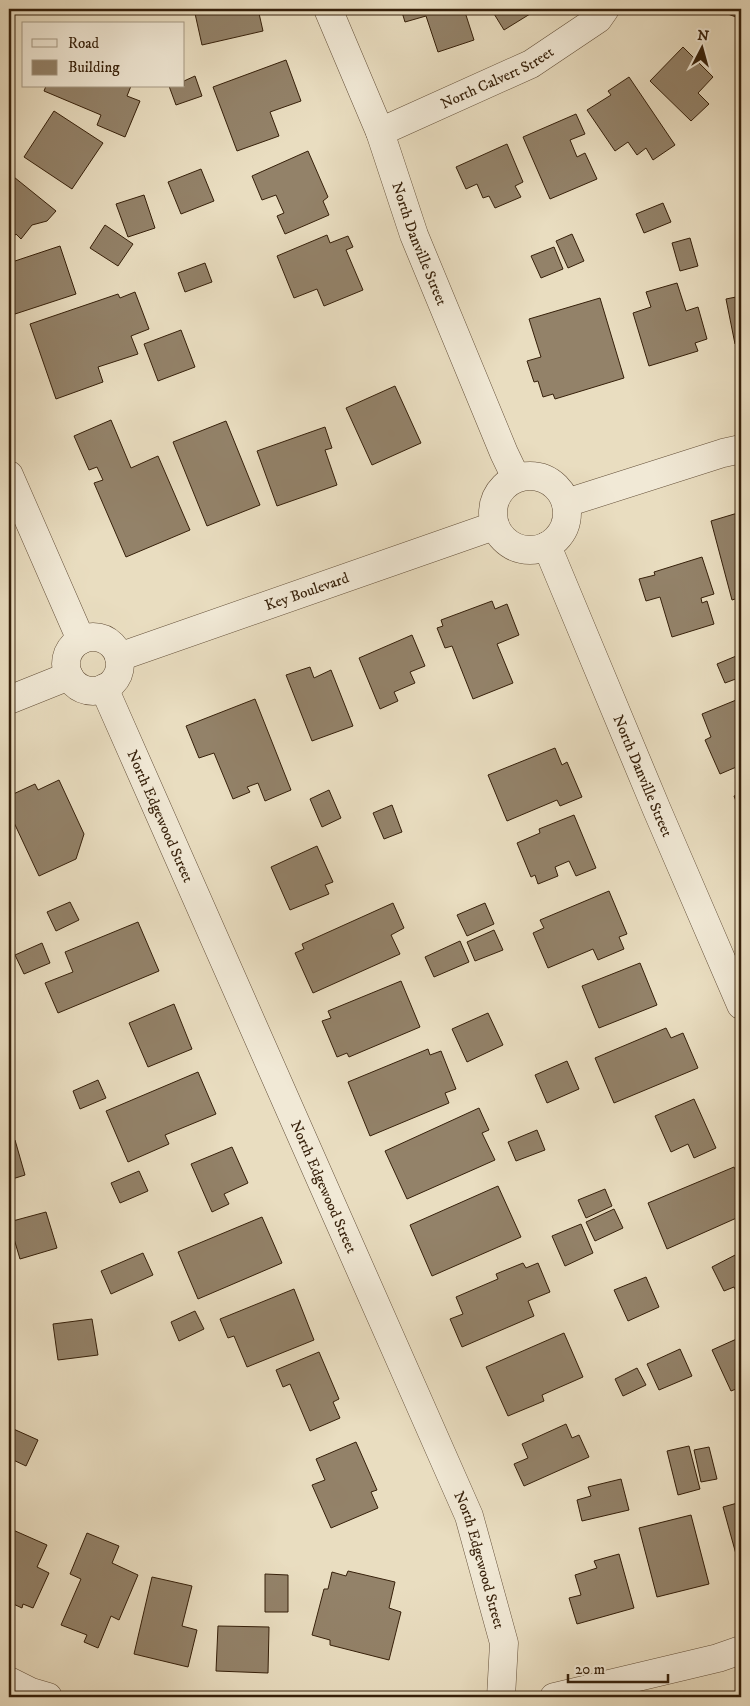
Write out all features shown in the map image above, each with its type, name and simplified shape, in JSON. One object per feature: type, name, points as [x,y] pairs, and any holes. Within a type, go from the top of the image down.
[{"type":"street","name":"North Danville Street","points":[[328,9],[380,132],[414,235],[516,478]]},
{"type":"street","name":"North Calvert Street","points":[[380,132],[531,64],[598,19],[606,9]]},
{"type":"street","points":[[566,503],[722,453],[741,449]]},
{"type":"street","points":[[9,475],[81,640]]},
{"type":"street","points":[[531,475],[547,479],[559,489],[566,503],[567,511],[564,527],[555,540],[547,546],[533,550],[517,548],[503,539],[494,526],[492,518],[494,501],[502,487],[516,478],[531,475]]},
{"type":"street","name":"Key Boulevard","points":[[119,657],[494,526]]},
{"type":"street","name":"North Danville Street","points":[[547,546],[656,810],[741,1005]]},
{"type":"street","points":[[94,636],[105,640],[114,647],[119,657],[117,675],[104,688],[95,690],[85,689],[76,685],[69,676],[66,663],[67,655],[70,648],[81,640],[94,636]]},
{"type":"street","points":[[9,700],[69,676]]},
{"type":"street","name":"North Edgewood Street","points":[[104,688],[469,1516],[504,1643],[501,1697]]},
{"type":"street","points":[[554,1697],[718,1658],[741,1650]]},
{"type":"street","points":[[9,1681],[31,1692],[48,1697]]},
{"type":"building","points":[[194,9],[258,9],[263,31],[202,45]]},
{"type":"building","points":[[401,9],[464,9],[474,40],[438,52],[426,16],[405,22]]},
{"type":"building","points":[[491,9],[526,9],[530,14],[504,30]]},
{"type":"building","points":[[714,9],[739,9],[736,17]]},
{"type":"building","points":[[683,47],[713,77],[698,93],[709,104],[691,121],[650,81]]},
{"type":"building","points":[[286,60],[301,101],[270,112],[279,136],[237,151],[213,87]]},
{"type":"building","points":[[195,76],[202,96],[176,105],[170,88],[185,88],[185,81]]},
{"type":"building","points":[[629,77],[675,145],[653,160],[646,148],[637,155],[628,142],[615,151],[587,110],[611,95],[608,91]]},
{"type":"building","points":[[45,88],[130,88],[127,96],[140,101],[125,137],[97,125],[101,115],[44,91]]},
{"type":"building","points":[[54,111],[103,143],[72,189],[24,157]]},
{"type":"building","points":[[576,114],[585,134],[570,140],[577,157],[585,153],[597,179],[550,199],[523,137]]},
{"type":"building","points":[[507,144],[523,182],[515,186],[521,197],[495,208],[489,196],[483,198],[477,184],[466,189],[456,167]]},
{"type":"building","points":[[308,151],[328,197],[323,201],[329,215],[285,234],[277,216],[284,213],[276,195],[262,200],[252,176]]},
{"type":"building","points":[[201,169],[214,201],[181,214],[168,182]]},
{"type":"building","points":[[9,173],[56,211],[47,221],[32,225],[21,239],[16,234],[9,242]]},
{"type":"building","points":[[144,195],[155,228],[128,237],[116,204]]},
{"type":"building","points":[[663,203],[671,222],[644,233],[636,214]]},
{"type":"building","points":[[105,225],[133,244],[118,266],[90,248]]},
{"type":"building","points":[[572,234],[584,261],[568,268],[556,241]]},
{"type":"building","points":[[327,235],[330,243],[348,236],[353,247],[346,250],[363,290],[324,306],[317,289],[294,298],[277,256]]},
{"type":"building","points":[[690,238],[698,266],[680,271],[672,243]]},
{"type":"building","points":[[60,246],[76,294],[15,314],[9,296],[9,263]]},
{"type":"building","points":[[554,247],[563,269],[541,278],[531,256]]},
{"type":"building","points":[[205,263],[212,282],[185,292],[178,273]]},
{"type":"building","points":[[677,283],[686,311],[698,307],[707,339],[695,343],[698,351],[649,366],[633,313],[651,307],[646,292]]},
{"type":"building","points":[[135,292],[149,329],[131,336],[138,354],[98,367],[103,382],[56,399],[30,324],[118,294],[120,298]]},
{"type":"building","points":[[741,296],[741,342],[735,344],[726,299]]},
{"type":"building","points":[[600,298],[624,378],[555,399],[553,394],[543,397],[538,381],[534,382],[527,361],[541,357],[529,319]]},
{"type":"building","points":[[181,330],[195,367],[158,381],[144,344]]},
{"type":"building","points":[[395,386],[421,443],[372,465],[346,408]]},
{"type":"building","points":[[111,420],[131,468],[158,456],[190,530],[126,557],[94,483],[103,480],[97,467],[89,470],[74,436]]},
{"type":"building","points":[[226,421],[260,505],[207,526],[173,442]]},
{"type":"building","points":[[325,427],[332,448],[325,450],[337,485],[277,506],[257,451]]},
{"type":"building","points":[[741,512],[741,597],[732,600],[711,521]]},
{"type":"building","points":[[702,557],[714,594],[701,598],[702,603],[707,601],[714,624],[672,637],[660,597],[646,601],[639,579],[655,575],[654,572]]},
{"type":"building","points":[[492,601],[495,609],[507,604],[519,635],[497,644],[513,683],[473,699],[452,646],[445,648],[437,628],[443,626],[441,620]]},
{"type":"building","points":[[412,635],[425,666],[410,672],[415,683],[394,692],[398,701],[380,709],[359,658]]},
{"type":"building","points":[[741,654],[741,677],[725,683],[717,664]]},
{"type":"building","points":[[310,667],[314,678],[331,670],[353,726],[312,741],[286,675]]},
{"type":"building","points":[[741,698],[741,765],[720,774],[705,740],[711,737],[702,714]]},
{"type":"building","points":[[255,699],[291,790],[265,801],[258,783],[247,787],[250,792],[233,799],[214,753],[199,758],[186,726]]},
{"type":"building","points":[[555,748],[562,765],[567,762],[582,797],[560,806],[557,800],[507,821],[488,775]]},
{"type":"building","points":[[59,780],[84,834],[76,859],[39,876],[9,812],[9,796],[35,784],[38,790]]},
{"type":"building","points":[[329,790],[341,818],[322,827],[310,799]]},
{"type":"building","points":[[741,793],[741,814],[734,796]]},
{"type":"building","points":[[392,805],[402,832],[384,839],[373,813]]},
{"type":"building","points":[[574,815],[596,868],[576,876],[569,861],[555,867],[558,876],[538,884],[535,875],[531,877],[517,843],[540,833],[539,829]]},
{"type":"building","points":[[317,846],[333,882],[325,885],[329,894],[290,910],[271,867]]},
{"type":"building","points":[[609,891],[627,934],[619,937],[624,949],[598,960],[593,949],[548,968],[533,933],[544,928],[540,920]]},
{"type":"building","points":[[70,902],[79,920],[56,931],[47,912]]},
{"type":"building","points":[[393,903],[404,928],[391,935],[400,954],[313,993],[295,953],[304,949],[302,944]]},
{"type":"building","points":[[485,903],[494,924],[467,936],[457,915]]},
{"type":"building","points":[[138,922],[159,971],[58,1013],[45,983],[73,972],[65,952]]},
{"type":"building","points":[[494,930],[503,950],[475,961],[467,942]]},
{"type":"building","points":[[460,941],[469,962],[434,977],[425,957]]},
{"type":"building","points":[[42,943],[50,963],[24,974],[15,955]]},
{"type":"building","points":[[640,963],[657,1005],[599,1028],[582,986]]},
{"type":"building","points":[[401,981],[420,1027],[349,1057],[347,1053],[337,1057],[322,1021],[331,1018],[328,1011]]},
{"type":"building","points":[[174,1004],[192,1049],[148,1067],[129,1023]]},
{"type":"building","points":[[488,1013],[503,1045],[467,1062],[452,1029]]},
{"type":"building","points":[[666,1028],[671,1038],[683,1033],[698,1068],[614,1103],[595,1058]]},
{"type":"building","points":[[428,1049],[430,1055],[441,1051],[456,1089],[445,1093],[449,1103],[370,1136],[348,1082]]},
{"type":"building","points":[[567,1061],[579,1089],[547,1103],[535,1075]]},
{"type":"building","points":[[198,1072],[216,1114],[165,1135],[169,1144],[128,1162],[106,1111]]},
{"type":"building","points":[[98,1080],[106,1098],[80,1109],[73,1091]]},
{"type":"building","points":[[694,1099],[716,1148],[694,1158],[688,1144],[671,1152],[655,1116]]},
{"type":"building","points":[[479,1108],[489,1130],[482,1133],[495,1160],[407,1199],[385,1151]]},
{"type":"building","points":[[537,1130],[545,1150],[516,1161],[508,1142]]},
{"type":"building","points":[[15,1140],[25,1175],[9,1180],[9,1142]]},
{"type":"building","points":[[232,1147],[248,1183],[224,1194],[229,1204],[212,1212],[191,1164]]},
{"type":"building","points":[[734,1167],[741,1182],[741,1216],[667,1249],[648,1203]]},
{"type":"building","points":[[139,1171],[148,1191],[120,1203],[111,1183]]},
{"type":"building","points":[[498,1186],[521,1237],[432,1276],[410,1225]]},
{"type":"building","points":[[605,1189],[612,1206],[586,1218],[578,1200]]},
{"type":"building","points":[[614,1209],[623,1228],[595,1241],[586,1222]]},
{"type":"building","points":[[46,1212],[57,1248],[20,1259],[9,1222]]},
{"type":"building","points":[[262,1217],[282,1263],[198,1299],[178,1252]]},
{"type":"building","points":[[581,1224],[593,1253],[565,1266],[552,1236]]},
{"type":"building","points":[[741,1252],[741,1301],[734,1287],[724,1291],[712,1267]]},
{"type":"building","points":[[143,1253],[153,1275],[111,1294],[101,1271]]},
{"type":"building","points":[[523,1263],[526,1268],[538,1263],[550,1292],[528,1301],[534,1316],[462,1347],[450,1319],[463,1314],[456,1297],[498,1279],[496,1274]]},
{"type":"building","points":[[646,1277],[659,1307],[628,1321],[614,1290]]},
{"type":"building","points":[[294,1289],[314,1340],[247,1367],[234,1336],[228,1338],[220,1319]]},
{"type":"building","points":[[195,1311],[204,1329],[179,1341],[171,1322]]},
{"type":"building","points":[[92,1319],[98,1355],[58,1360],[53,1324]]},
{"type":"building","points":[[564,1333],[583,1377],[542,1395],[544,1401],[508,1416],[486,1367]]},
{"type":"building","points":[[741,1337],[741,1387],[731,1391],[712,1350]]},
{"type":"building","points":[[680,1349],[692,1376],[659,1390],[647,1364]]},
{"type":"building","points":[[319,1352],[339,1399],[333,1402],[340,1418],[310,1431],[290,1384],[283,1387],[276,1370]]},
{"type":"building","points":[[637,1368],[646,1385],[623,1396],[615,1379]]},
{"type":"building","points":[[566,1424],[572,1438],[579,1435],[589,1457],[524,1486],[514,1464],[528,1458],[522,1444]]},
{"type":"building","points":[[9,1427],[38,1440],[26,1466],[9,1458]]},
{"type":"building","points":[[356,1442],[377,1490],[371,1492],[378,1508],[331,1528],[312,1485],[325,1480],[316,1459]]},
{"type":"building","points":[[689,1446],[700,1489],[678,1495],[667,1451]]},
{"type":"building","points":[[709,1447],[717,1479],[701,1482],[694,1450]]},
{"type":"building","points":[[621,1479],[629,1510],[582,1521],[577,1500],[591,1496],[588,1487]]},
{"type":"building","points":[[741,1502],[741,1565],[739,1565],[723,1507]]},
{"type":"building","points":[[691,1515],[709,1584],[657,1597],[639,1528]]},
{"type":"building","points":[[13,1530],[47,1545],[37,1567],[49,1573],[33,1608],[23,1604],[22,1608],[9,1602],[9,1538]]},
{"type":"building","points":[[87,1533],[119,1546],[112,1563],[138,1575],[119,1620],[111,1616],[98,1648],[84,1642],[87,1635],[61,1625],[81,1579],[70,1574]]},
{"type":"building","points":[[619,1554],[634,1608],[577,1624],[569,1598],[581,1595],[575,1575],[597,1568],[594,1561]]},
{"type":"building","points":[[348,1571],[395,1582],[389,1608],[401,1612],[389,1660],[330,1645],[330,1640],[312,1635],[324,1589],[328,1589],[332,1572],[346,1576]]},
{"type":"building","points":[[265,1574],[288,1575],[288,1612],[265,1612]]},
{"type":"building","points":[[152,1577],[192,1586],[182,1626],[197,1630],[188,1667],[134,1654]]},
{"type":"building","points":[[218,1626],[269,1627],[268,1673],[216,1671]]}]
